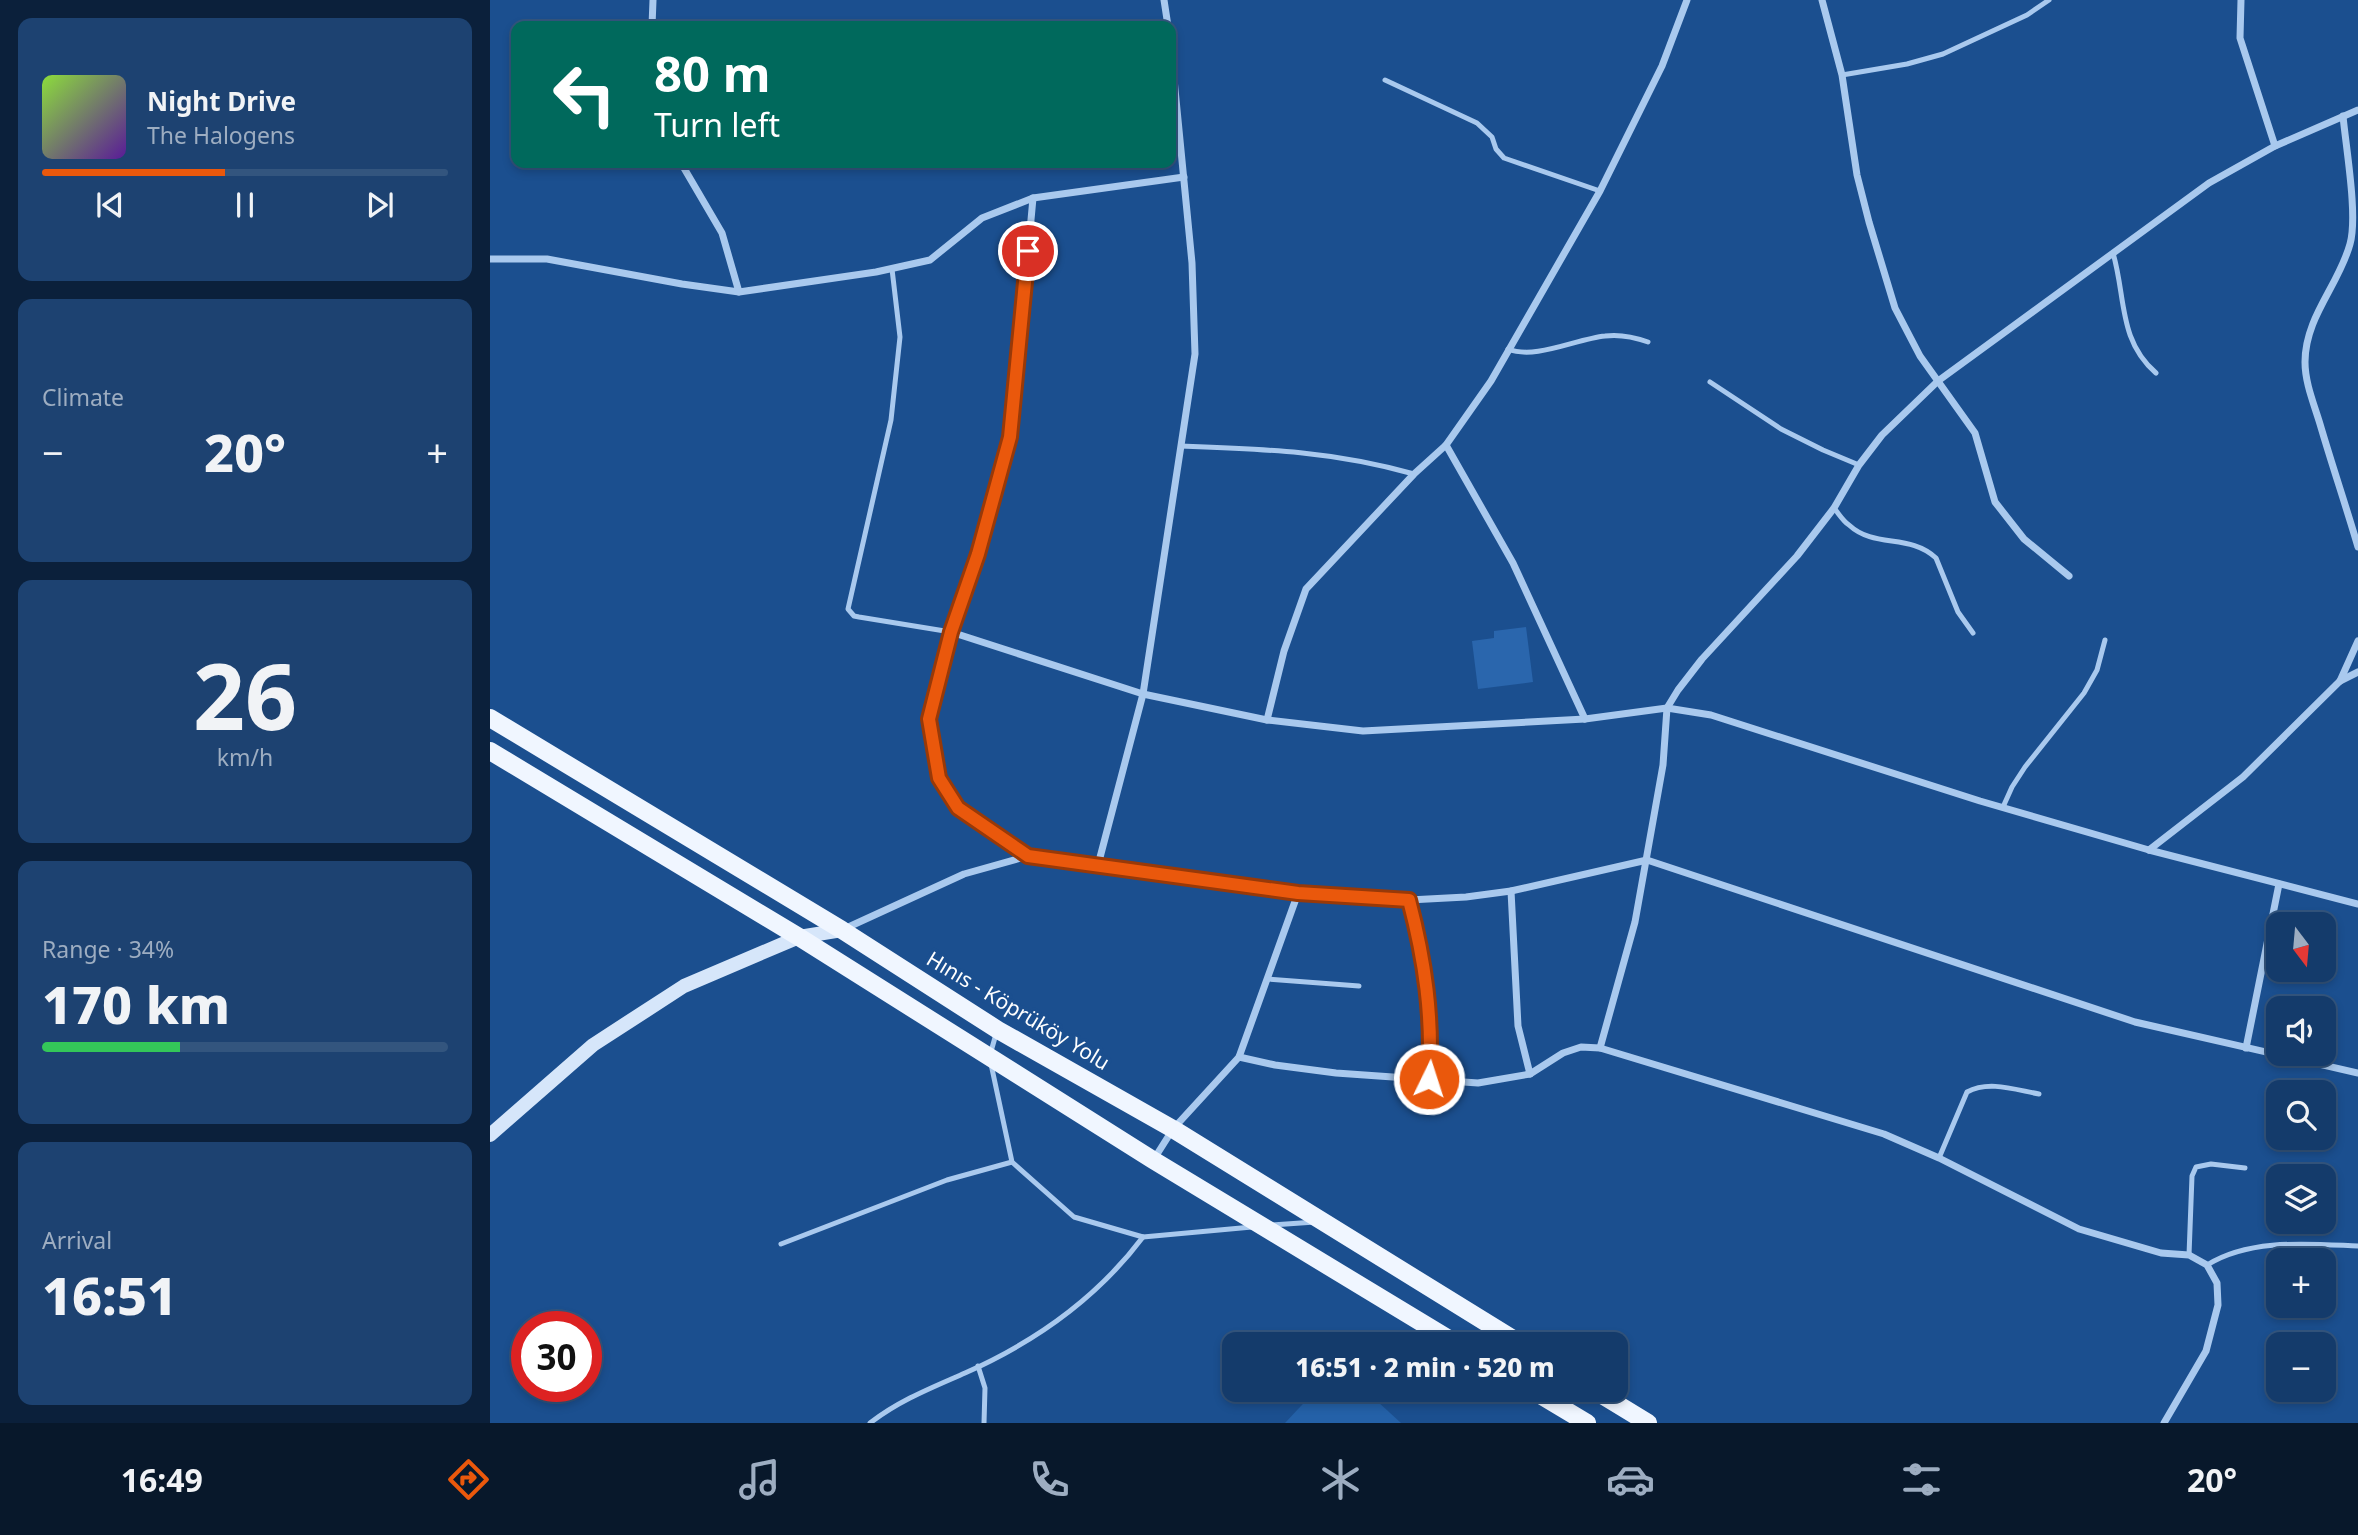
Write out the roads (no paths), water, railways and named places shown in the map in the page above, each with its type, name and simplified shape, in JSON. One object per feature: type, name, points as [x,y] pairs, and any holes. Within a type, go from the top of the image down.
[{"type":"main road","name":"Hınıs - Köprüköy Yolu","points":[[490,718],[842,930],[998,1030],[1174,1129],[1502,1332]]},
{"type":"main road","points":[[490,751],[799,937],[1153,1160],[1437,1332]]},
{"type":"main road","points":[[1552,1402],[1587,1423]]},
{"type":"main road","points":[[1614,1402],[1648,1423]]},
{"type":"street","points":[[652,21],[653,0]]},
{"type":"street","points":[[1164,0],[1167,21]]},
{"type":"street","points":[[1267,720],[1284,652],[1306,589],[1414,474],[1446,445],[1491,381],[1600,191],[1662,66],[1686,0]]},
{"type":"street","points":[[1822,0],[1842,75],[1857,175],[1895,308],[1907,334],[1975,433],[1995,502],[2024,540],[2069,576]]},
{"type":"street","points":[[2241,0],[2239,38],[2275,146]]},
{"type":"street","points":[[1098,866],[1143,694],[1195,354],[1192,263],[1176,98]]},
{"type":"street","points":[[1600,1048],[1635,922],[1663,765],[1667,708],[1702,659],[1797,556],[1835,508],[1859,465],[1889,426],[1938,381],[2209,183],[2275,146],[2358,110]]},
{"type":"street","points":[[2343,116],[2353,223],[2351,241],[2342,265],[2315,316],[2305,361],[2310,390],[2358,547]]},
{"type":"street","points":[[684,168],[722,233],[739,292]]},
{"type":"street","points":[[490,259],[547,259],[739,292],[892,269],[930,260],[982,218],[1033,198],[1184,177]]},
{"type":"street","points":[[1028,856],[958,808],[939,778],[929,719],[951,632],[978,554],[1010,437],[1033,198]]},
{"type":"street","points":[[1446,445],[1513,563],[1585,719]]},
{"type":"street","points":[[951,632],[1143,694],[1267,720],[1363,731],[1585,719],[1667,708],[1711,715],[2149,850],[2358,904]]},
{"type":"street","points":[[2340,681],[2358,641]]},
{"type":"street","points":[[2149,850],[2243,776],[2340,681],[2358,672]]},
{"type":"street","points":[[490,1135],[593,1045],[684,986],[799,937],[842,930],[964,874],[1028,856],[1298,893],[1409,900],[1511,891],[1647,860],[2135,1022],[2358,1073]]},
{"type":"street","points":[[2246,1048],[2279,884]]},
{"type":"street","points":[[1511,891],[1518,1026],[1530,1074]]},
{"type":"street","points":[[1153,1160],[1174,1129],[1239,1057],[1298,893]]},
{"type":"street","points":[[1409,900],[1428,995],[1432,1040],[1429,1079]]},
{"type":"street","points":[[1239,1057],[1336,1073],[1478,1083],[1530,1074],[1563,1053],[1581,1047],[1600,1048],[1884,1134],[1939,1158],[2079,1229],[2161,1253],[2189,1255],[2207,1265],[2217,1283],[2218,1305],[2209,1340],[2206,1351],[2164,1423]]},
{"type":"lane","points":[[1842,75],[1907,64],[1943,54],[2027,15],[2049,0]]},
{"type":"lane","points":[[1385,80],[1477,123],[1492,137],[1496,149],[1504,158],[1600,191]]},
{"type":"lane","points":[[2113,253],[2129,335],[2139,356],[2156,373]]},
{"type":"lane","points":[[892,269],[900,337],[891,420],[848,609],[854,616],[951,632]]},
{"type":"lane","points":[[1508,349],[1524,354],[1607,335],[1634,337],[1648,342]]},
{"type":"lane","points":[[1710,383],[1781,429],[1859,465]]},
{"type":"lane","points":[[1181,446],[1287,450],[1333,455],[1414,474]]},
{"type":"lane","points":[[1835,508],[1848,525],[1867,536],[1914,544],[1936,558],[1958,612],[1973,633]]},
{"type":"lane","points":[[2003,807],[2025,767],[2084,693],[2097,670],[2105,640]]},
{"type":"lane","points":[[1268,979],[1359,986]]},
{"type":"lane","points":[[998,1030],[989,1057],[1012,1162],[1074,1217],[1143,1237],[1325,1221]]},
{"type":"lane","points":[[1939,1158],[1967,1092],[1991,1085],[2039,1094]]},
{"type":"lane","points":[[781,1244],[947,1180],[1012,1162]]},
{"type":"lane","points":[[2189,1255],[2192,1176],[2196,1167],[2211,1164],[2245,1168]]},
{"type":"lane","points":[[870,1423],[906,1399],[1025,1341],[1075,1308],[1114,1272],[1143,1237]]},
{"type":"lane","points":[[2207,1265],[2219,1258],[2248,1249],[2299,1244],[2358,1246]]},
{"type":"lane","points":[[978,1366],[985,1388],[984,1423]]}]
